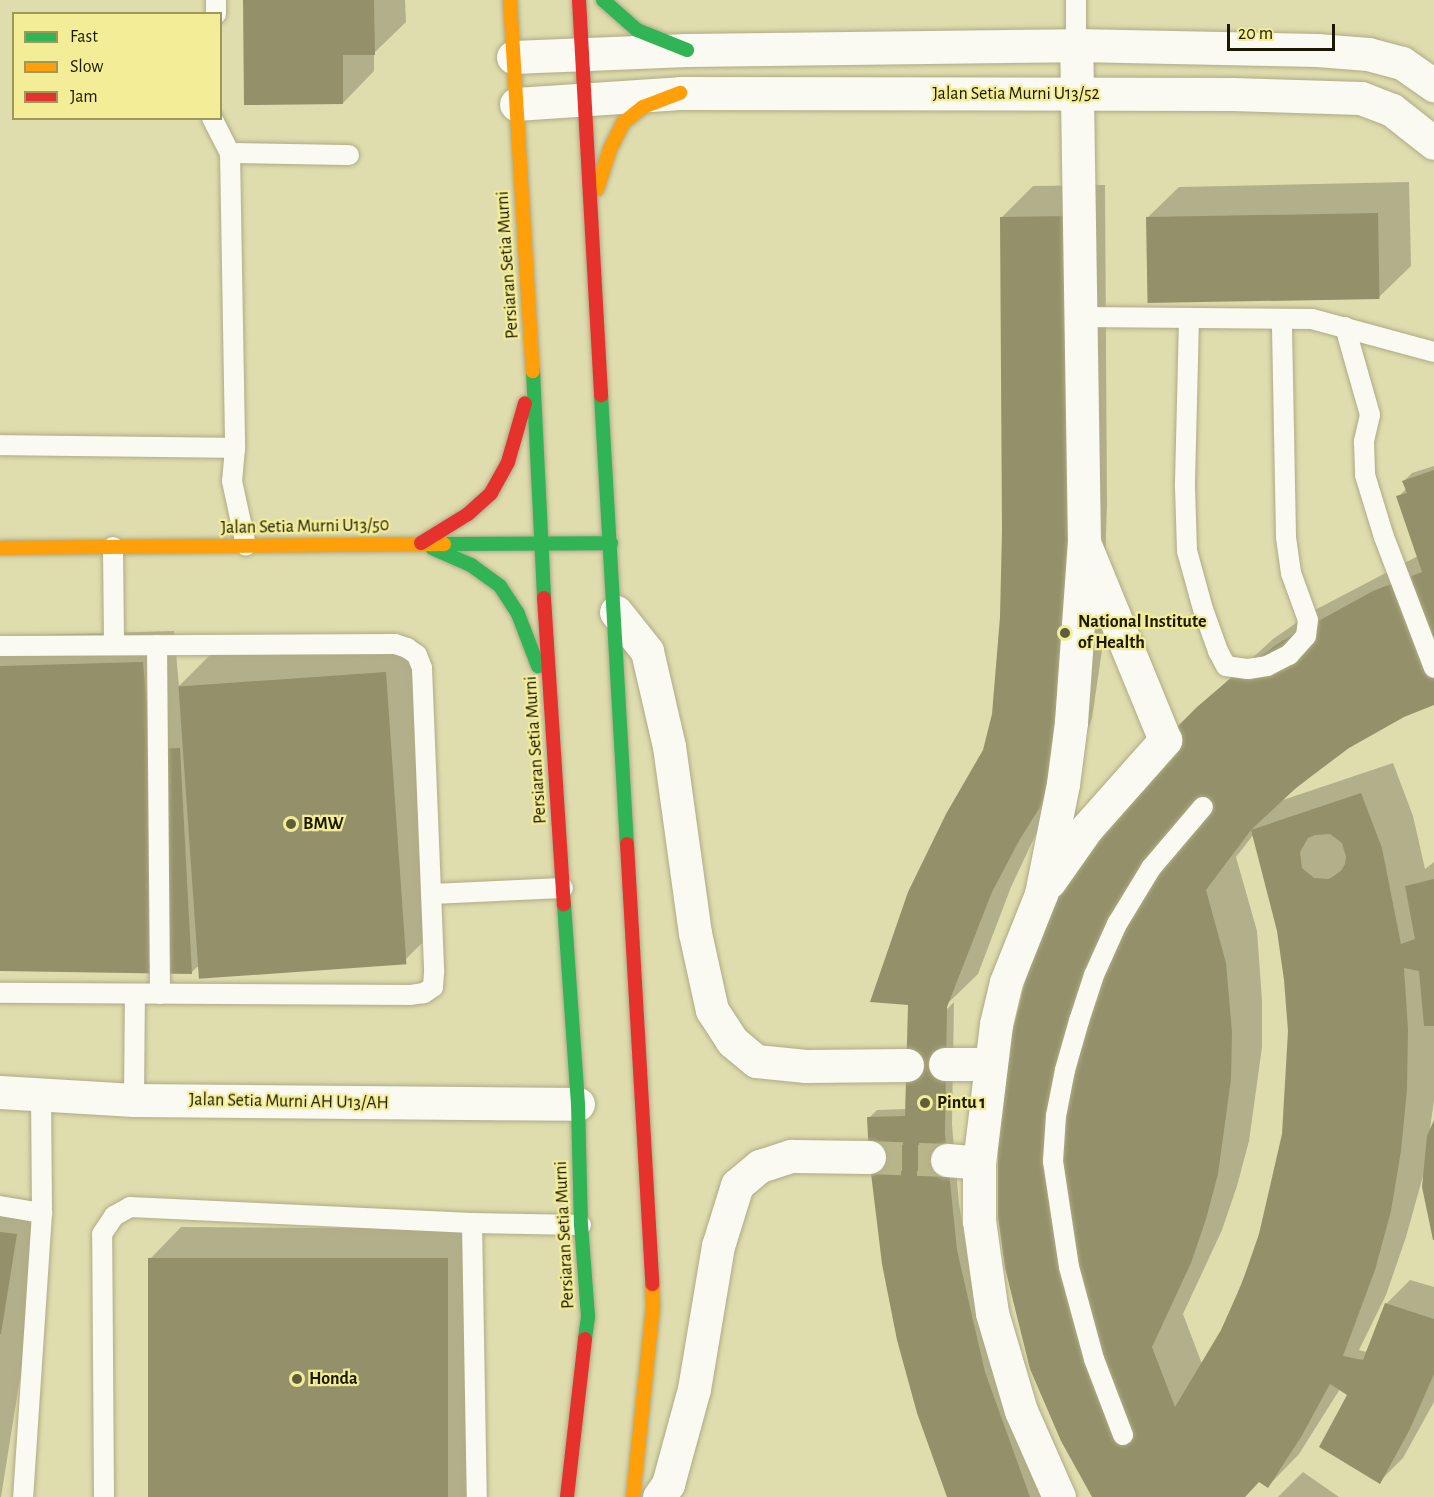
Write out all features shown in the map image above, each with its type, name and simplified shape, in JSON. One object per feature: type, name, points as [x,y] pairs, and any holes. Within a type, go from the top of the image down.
[{"type":"street","name":"Persiaran Setia Murni","points":[[510,0],[533,375],[540,543],[578,1104],[580,1225],[588,1317],[567,1497]]},
{"type":"street","points":[[579,0],[590,213],[616,612],[653,1306],[633,1497]]},
{"type":"street","points":[[603,0],[637,30],[687,50]]},
{"type":"street","points":[[513,57],[687,50],[1076,45],[1317,50],[1368,54],[1402,63],[1434,85]]},
{"type":"street","points":[[1059,1497],[1021,1411],[992,1314],[978,1221],[978,1163],[989,1064],[1006,982],[1041,894],[1063,784],[1070,733],[1084,542],[1076,45]]},
{"type":"street","points":[[590,213],[610,149],[623,123],[643,107],[680,93]]},
{"type":"street","name":"Jalan Setia Murni U13/52","points":[[516,104],[680,93],[1232,94],[1361,98],[1392,110],[1434,143]]},
{"type":"street","points":[[420,543],[468,514],[491,493],[508,462],[533,375]]},
{"type":"street","points":[[1041,894],[1087,828],[1165,740],[1084,542]]},
{"type":"street","points":[[420,543],[471,565],[500,586],[518,614],[532,644],[552,714]]},
{"type":"street","name":"Jalan Setia Murni U13/50","points":[[0,548],[611,543]]},
{"type":"street","points":[[616,612],[647,651],[669,746],[695,933],[712,1010],[732,1041],[756,1061],[806,1066],[907,1065]]},
{"type":"street","points":[[945,1064],[989,1064]]},
{"type":"street","name":"Jalan Setia Murni AH U13/AH","points":[[0,1092],[134,1100],[578,1104]]},
{"type":"street","points":[[659,1497],[668,1484],[694,1389],[718,1246],[737,1185],[760,1166],[791,1156],[869,1157]]},
{"type":"street","points":[[946,1160],[978,1163]]},
{"type":"lane","points":[[1076,0],[1076,45]]},
{"type":"lane","points":[[213,120],[230,153],[234,448],[232,481],[246,546]]},
{"type":"lane","points":[[230,153],[349,155]]},
{"type":"lane","points":[[1080,317],[1312,319],[1434,352]]},
{"type":"lane","points":[[1189,319],[1185,488],[1187,551],[1203,609],[1218,651],[1226,666],[1248,669],[1267,666],[1289,655],[1306,636],[1308,620],[1291,573],[1286,536],[1282,319]]},
{"type":"lane","points":[[1345,327],[1370,415],[1364,442],[1365,475],[1384,537],[1434,668]]},
{"type":"lane","points":[[0,445],[234,448]]},
{"type":"lane","points":[[112,547],[114,645]]},
{"type":"lane","points":[[0,646],[394,644],[407,648],[417,655],[422,668],[434,974],[433,987],[424,993],[0,993]]},
{"type":"lane","points":[[157,645],[160,994]]},
{"type":"lane","points":[[1123,1435],[1094,1359],[1069,1267],[1053,1161],[1056,1116],[1065,1070],[1079,1021],[1094,975],[1117,924],[1151,868],[1203,807]]},
{"type":"lane","points":[[431,894],[563,888]]},
{"type":"lane","points":[[134,1100],[135,994]]},
{"type":"lane","points":[[23,1497],[42,1213],[41,1095]]},
{"type":"lane","points":[[0,1206],[42,1213]]},
{"type":"lane","points":[[104,1497],[102,1234],[114,1216],[130,1207],[472,1223],[580,1225]]},
{"type":"lane","points":[[472,1223],[477,1497]]},
{"type":"building","points":[[243,0],[374,0],[375,55],[343,55],[343,104],[244,105]]},
{"type":"building","points":[[1378,213],[1380,299],[1148,303],[1146,217]]},
{"type":"building","points":[[1075,216],[1076,536],[1053,778],[1042,804],[1020,839],[992,892],[947,1007],[945,1133],[957,1250],[985,1372],[1030,1497],[947,1497],[917,1413],[897,1340],[882,1264],[869,1157],[867,1117],[905,1116],[908,1005],[870,1002],[908,892],[946,814],[983,750],[992,714],[1000,617],[1002,531],[1000,217]]},
{"type":"building","points":[[1434,470],[1434,705],[1404,717],[1349,748],[1297,787],[1251,830],[1361,793],[1382,848],[1401,944],[1415,939],[1405,886],[1434,879],[1434,1026],[1424,1026],[1419,971],[1404,968],[1408,1029],[1407,1090],[1401,1151],[1391,1211],[1375,1270],[1343,1356],[1363,1360],[1385,1303],[1434,1319],[1434,1374],[1410,1429],[1380,1484],[1319,1447],[1347,1395],[1330,1384],[1301,1437],[1268,1488],[1259,1482],[1245,1497],[1092,1497],[1061,1441],[1030,1369],[1005,1268],[998,1217],[998,1113],[1005,1062],[1030,961],[1072,867],[1163,741],[1197,707],[1239,671],[1282,641],[1373,591],[1422,572],[1396,496],[1407,493],[1402,481]],"holes":[[[1251,830],[1277,931],[1288,1031],[1282,1134],[1259,1234],[1242,1283],[1221,1330],[1175,1407],[1152,1347],[1191,1263],[1206,1219],[1218,1174],[1231,1079],[1232,1032],[1226,963],[1206,890]],[[1330,834],[1342,843],[1346,857],[1345,864],[1341,871],[1329,879],[1314,878],[1302,868],[1300,852],[1308,838]]]},
{"type":"building","points":[[143,662],[151,749],[180,748],[192,974],[0,971],[0,666]]},
{"type":"building","name":"BMW","points":[[386,672],[406,964],[199,979],[179,687]]},
{"type":"building","points":[[1434,1120],[1433,1240],[1422,1187],[1427,1136]]},
{"type":"building","points":[[0,1232],[17,1234],[1,1334],[0,1334]]},
{"type":"building","name":"Honda","points":[[148,1258],[448,1258],[448,1497],[148,1497]]},
{"type":"tunnel","points":[[869,1157],[947,1160]]},
{"type":"traffic: fast","points":[[603,0],[637,30],[687,50]]},
{"type":"traffic: fast","points":[[533,371],[544,598]]},
{"type":"traffic: fast","points":[[601,395],[627,844]]},
{"type":"traffic: fast","points":[[444,544],[611,543]]},
{"type":"traffic: fast","points":[[432,548],[471,565],[500,586],[518,614],[538,666]]},
{"type":"traffic: fast","points":[[564,904],[578,1104],[581,1225],[588,1317],[585,1339]]},
{"type":"traffic: slow","points":[[510,0],[533,371]]},
{"type":"traffic: slow","points":[[597,189],[610,149],[623,123],[643,107],[680,93]]},
{"type":"traffic: slow","points":[[0,548],[444,544]]},
{"type":"traffic: slow","points":[[633,1497],[653,1306],[652,1284]]},
{"type":"traffic: jam","points":[[579,0],[601,395]]},
{"type":"traffic: jam","points":[[421,543],[468,514],[491,493],[508,462],[525,403]]},
{"type":"traffic: jam","points":[[544,598],[564,904]]},
{"type":"traffic: jam","points":[[627,844],[652,1284]]},
{"type":"traffic: jam","points":[[567,1497],[585,1339]]},
{"type":"place","name":"National Institute of Health","points":[[1065,633]]},
{"type":"place","name":"BMW","points":[[291,824]]},
{"type":"place","name":"Pintu 1","points":[[925,1103]]},
{"type":"place","name":"Honda","points":[[297,1379]]}]
